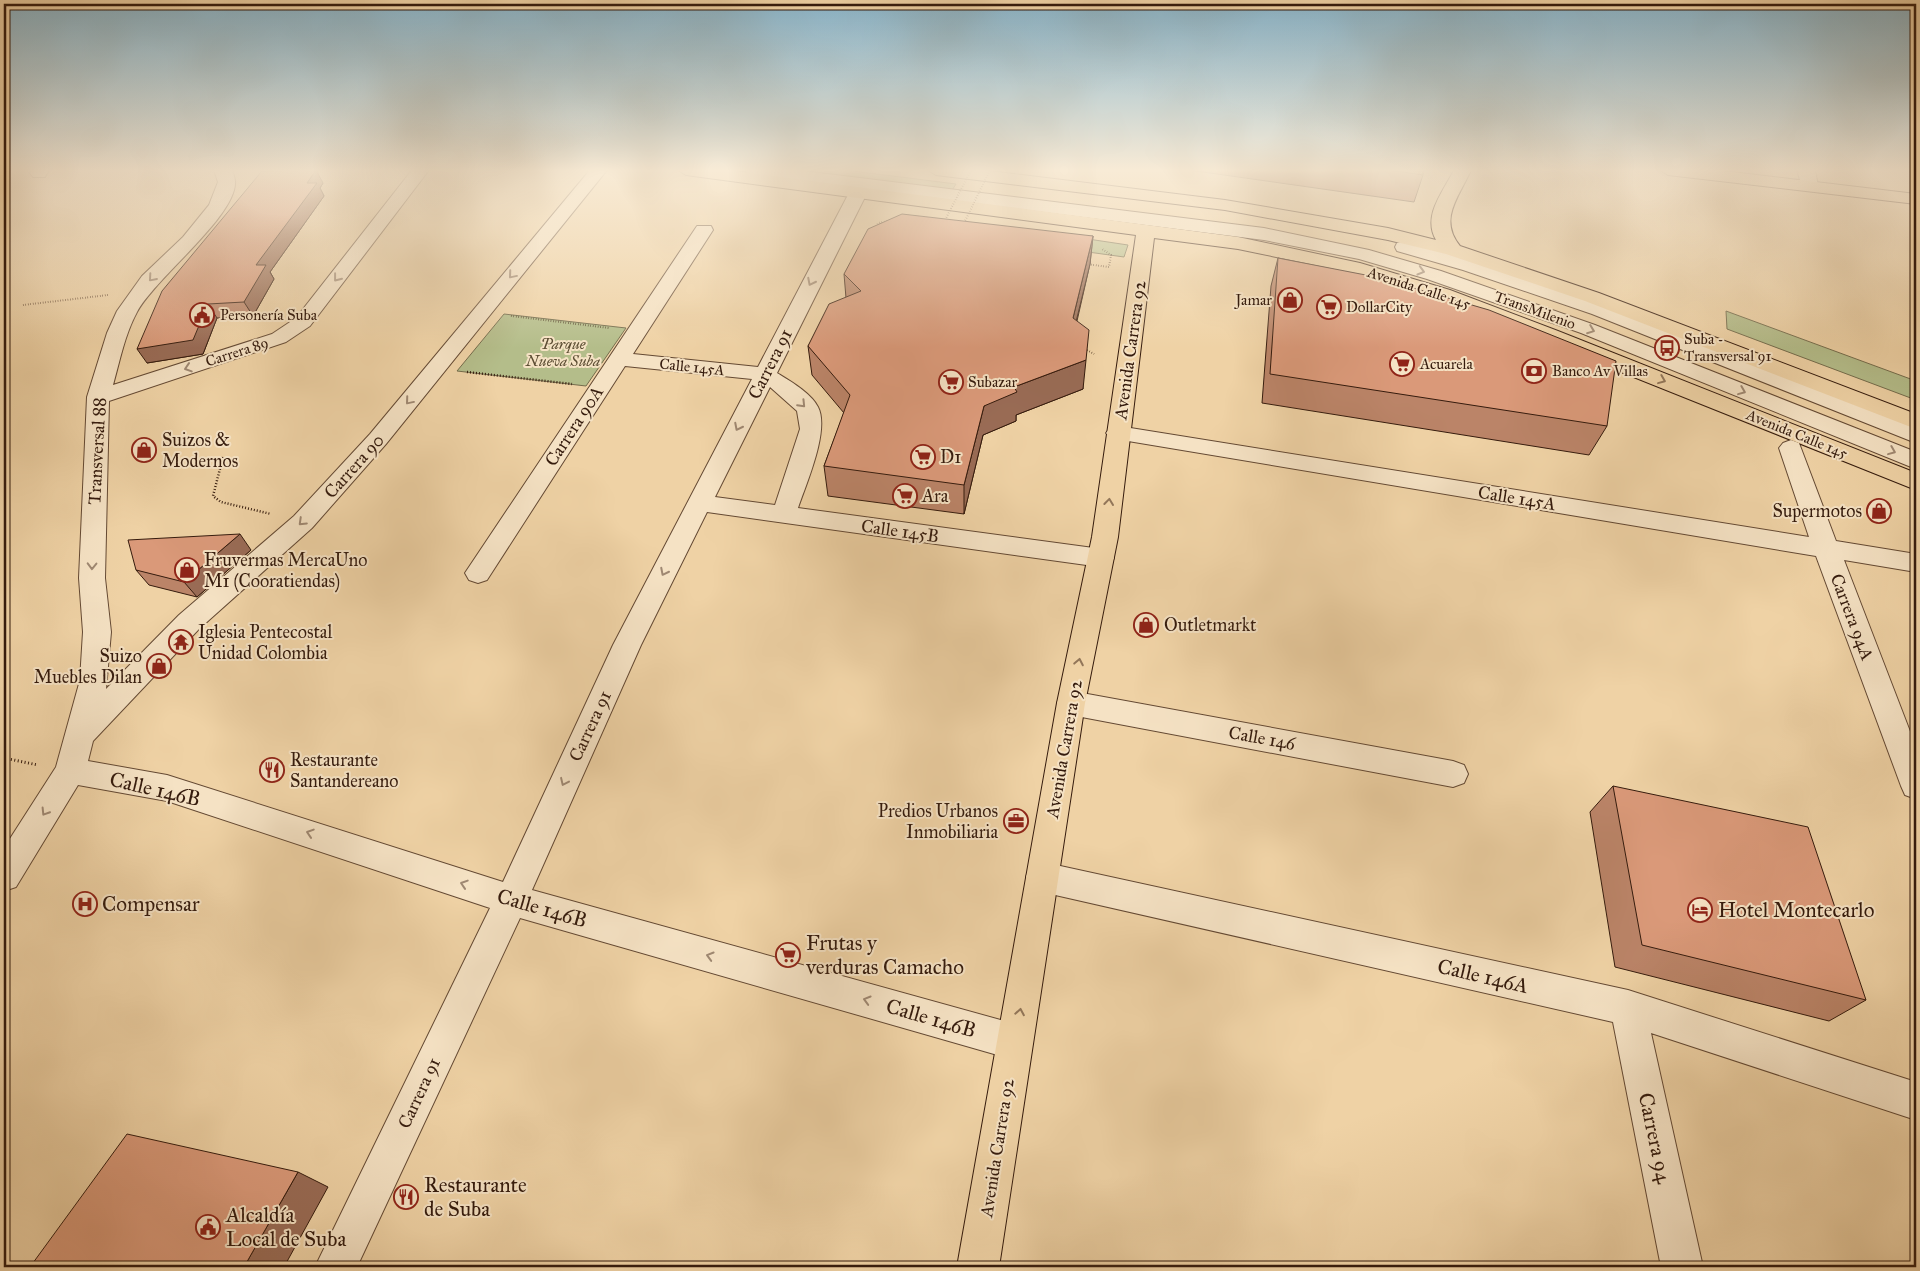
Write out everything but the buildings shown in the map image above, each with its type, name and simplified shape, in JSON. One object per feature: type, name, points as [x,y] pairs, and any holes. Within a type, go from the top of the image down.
[{"type":"main road","name":"Avenida Calle 145","points":[[1142,229],[1281,251],[1353,267],[1412,284],[1542,332],[1916,482]]},
{"type":"main road","points":[[1362,229],[1453,250],[1601,301],[1916,422]]},
{"type":"main road","points":[[1388,234],[1410,229]]},
{"type":"main road","points":[[1440,229],[1453,250]]},
{"type":"main road","name":"Avenida Carrera 92","points":[[978,1267],[1071,703],[1101,558],[1146,230]]},
{"type":"street","name":"Transversal 88","points":[[70,770],[94,680],[96,642],[92,578],[94,466],[98,397],[117,333],[128,311],[159,269],[190,241],[199,229]]},
{"type":"street","name":"Carrera 89","points":[[98,397],[279,338],[303,322],[374,229]]},
{"type":"street","name":"Carrera 90","points":[[80,735],[189,622],[303,522],[378,439],[550,229]]},
{"type":"street","name":"Carrera 91","points":[[336,1267],[511,900],[627,645],[837,229]]},
{"type":"street","name":"TransMilenio","points":[[1226,229],[1264,234],[1362,254],[1434,275],[1588,329],[1916,461]]},
{"type":"street","name":"TransMilenio","points":[[1314,229],[1374,239],[1450,260],[1595,308],[1916,436]]},
{"type":"street","name":"Carrera 90A","points":[[478,573],[704,230]]},
{"type":"street","name":"Calle 145A","points":[[619,359],[764,374]]},
{"type":"street","points":[[764,374],[787,389],[801,402],[808,409],[810,417],[811,429],[784,514]]},
{"type":"street","name":"Calle 145A","points":[[1118,433],[1916,563]]},
{"type":"street","name":"Carrera 94A","points":[[1791,448],[1826,548],[1916,786]]},
{"type":"street","name":"Calle 145B","points":[[700,503],[1101,558]]},
{"type":"street","name":"Calle 146","points":[[1071,703],[1453,774]]},
{"type":"street","points":[[4,876],[70,770]]},
{"type":"street","name":"Calle 146B","points":[[70,770],[167,788],[511,900],[1014,1042]]},
{"type":"street","name":"Calle 146A","points":[[1042,877],[1628,1008],[1916,1101]]},
{"type":"street","name":"Carrera 94","points":[[1628,1008],[1682,1267]]},
{"type":"path","points":[[877,229],[882,232]]},
{"type":"path","points":[[1081,263],[1110,267]]},
{"type":"path","points":[[23,305],[141,291]]},
{"type":"path","points":[[480,313],[637,331]]},
{"type":"path","points":[[1081,346],[1094,354]]},
{"type":"path","points":[[436,368],[600,387]]},
{"type":"path","points":[[224,457],[213,496],[221,502],[303,522]]},
{"type":"green space","points":[[1088,239],[1128,245],[1124,257],[1088,252]]},
{"type":"green space","points":[[1726,311],[1916,381],[1916,400],[1727,329]]},
{"type":"green space","name":"Parque Nueva Suba","points":[[504,314],[626,328],[586,386],[457,371]]},
{"type":"place","name":"Jamar","points":[[1290,300]]},
{"type":"place","name":"DollarCity","points":[[1329,307]]},
{"type":"place","name":"Personería Suba","points":[[202,315]]},
{"type":"place","name":"Suba - Transversal 91","points":[[1667,348]]},
{"type":"place","name":"Acuarela","points":[[1402,364]]},
{"type":"place","name":"Banco Av Villas","points":[[1534,371]]},
{"type":"place","name":"Subazar","points":[[951,382]]},
{"type":"place","name":"Suizos & Modernos","points":[[144,450]]},
{"type":"place","name":"D1","points":[[923,457]]},
{"type":"place","name":"Ara","points":[[905,496]]},
{"type":"place","name":"Supermotos","points":[[1879,511]]},
{"type":"place","name":"Fruvermas MercaUno M1 (Cooratiendas)","points":[[187,570]]},
{"type":"place","name":"Outletmarkt","points":[[1146,625]]},
{"type":"place","name":"Iglesia Pentecostal Unidad Colombia","points":[[181,642]]},
{"type":"place","name":"Suizo Muebles Dilan","points":[[159,666]]},
{"type":"place","name":"Restaurante Santandereano","points":[[272,770]]},
{"type":"place","name":"Predios Urbanos Inmobiliaria","points":[[1016,821]]},
{"type":"place","name":"Compensar","points":[[85,904]]},
{"type":"place","name":"Hotel Montecarlo","points":[[1700,910]]},
{"type":"place","name":"Frutas y verduras Camacho","points":[[788,955]]},
{"type":"place","name":"Restaurante de Suba","points":[[406,1197]]},
{"type":"place","name":"Alcaldía Local de Suba","points":[[208,1227]]}]
